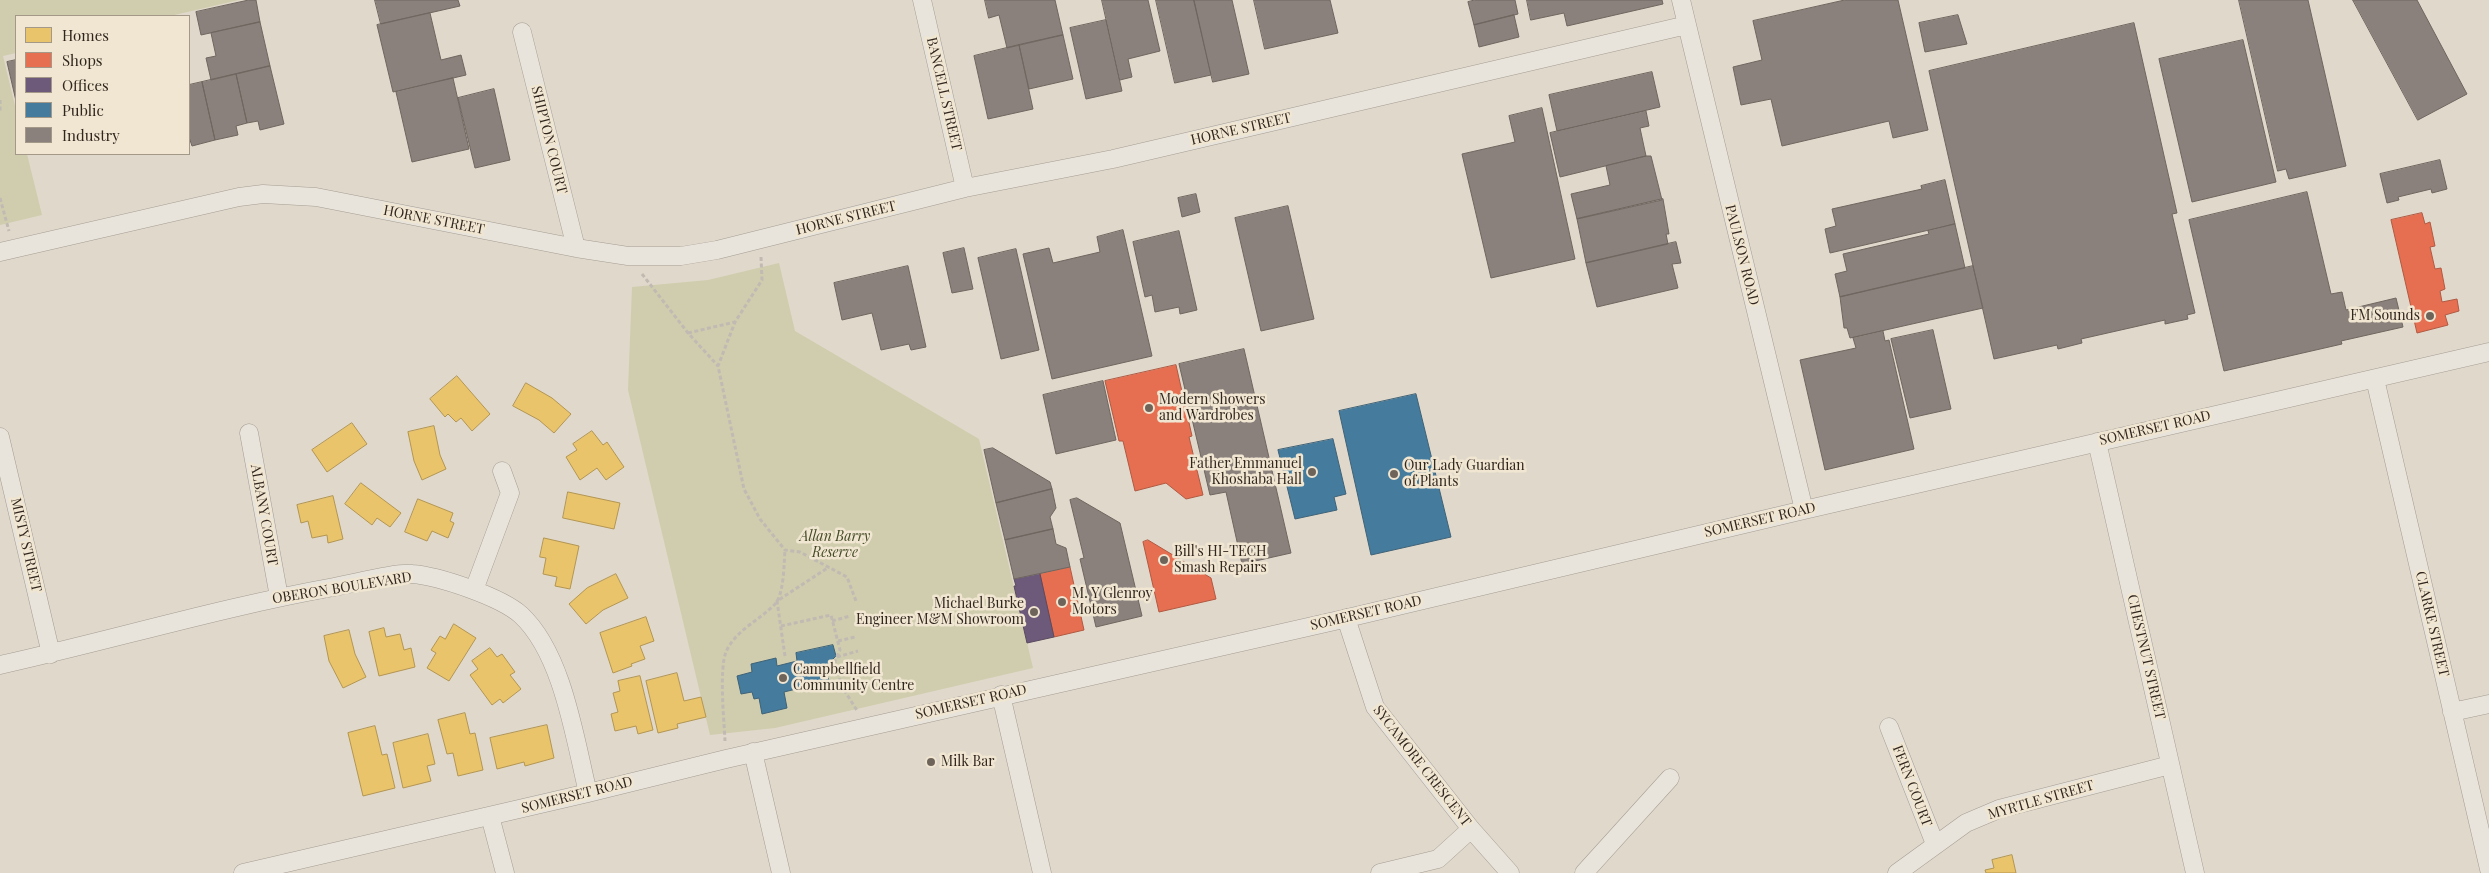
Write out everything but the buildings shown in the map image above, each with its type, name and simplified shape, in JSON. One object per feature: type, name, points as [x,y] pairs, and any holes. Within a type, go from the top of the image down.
[{"type":"street","name":"BANCELL STREET","points":[[922,0],[965,188]]},
{"type":"street","name":"PAULSON ROAD","points":[[1681,0],[1804,510]]},
{"type":"street","name":"HORNE STREET","points":[[7,251],[239,197],[288,194],[316,196],[576,248],[628,256],[681,256],[760,239],[965,188],[1112,159],[1687,25]]},
{"type":"street","name":"SHIPTON COURT","points":[[522,32],[576,248]]},
{"type":"street","name":"SOMERSET ROAD","points":[[243,873],[588,793],[753,752],[1346,618],[2489,352]]},
{"type":"street","name":"CLARKE STREET","points":[[2375,378],[2489,869]]},
{"type":"street","name":"ALBANY COURT","points":[[249,433],[279,597]]},
{"type":"street","name":"MISTY STREET","points":[[0,437],[51,654]]},
{"type":"street","name":"CHESTNUT STREET","points":[[2097,442],[2195,873]]},
{"type":"street","points":[[474,590],[510,493],[502,471]]},
{"type":"street","name":"OBERON BOULEVARD","points":[[0,665],[279,597],[411,573],[474,590],[506,605],[521,616],[548,655],[562,692],[588,793]]},
{"type":"street","name":"SYCAMORE CRESCENT","points":[[1346,618],[1375,708],[1471,829],[1510,873]]},
{"type":"street","points":[[1001,695],[1042,873]]},
{"type":"street","points":[[2452,712],[2489,704]]},
{"type":"street","name":"FERN COURT","points":[[1890,727],[1935,844]]},
{"type":"street","points":[[753,752],[781,873]]},
{"type":"street","name":"MYRTLE STREET","points":[[1897,873],[1966,823],[1999,809],[2170,765]]},
{"type":"street","points":[[1584,873],[1670,778]]},
{"type":"street","points":[[490,816],[505,873]]},
{"type":"street","points":[[1380,873],[1438,859],[1471,829]]},
{"type":"path","points":[[0,100],[0,113]]},
{"type":"path","points":[[0,198],[7,251]]},
{"type":"path","points":[[718,366],[735,322],[762,280],[760,239]]},
{"type":"path","points":[[628,256],[688,334],[718,366],[744,489],[760,519],[785,550],[784,577],[777,601],[785,656]]},
{"type":"path","points":[[688,334],[735,322]]},
{"type":"path","points":[[785,550],[800,552],[848,577],[856,601]]},
{"type":"path","points":[[726,759],[723,681],[726,652],[742,632],[777,601],[829,567]]},
{"type":"path","points":[[781,626],[831,614],[840,650],[835,661],[841,685],[857,712],[861,728]]},
{"type":"path","points":[[832,621],[850,616]]},
{"type":"path","points":[[838,641],[855,638]]},
{"type":"path","points":[[837,656],[858,651]]},
{"type":"green space","points":[[0,0],[239,0],[174,15],[15,15],[15,53],[3,56],[15,106],[15,155],[27,155],[42,215],[0,225]]},
{"type":"green space","name":"Allan Barry Reserve","points":[[779,263],[795,331],[979,439],[1033,668],[775,728],[710,735],[628,390],[632,287],[708,280]]},
{"type":"place","name":"FM Sounds","points":[[2430,316]]},
{"type":"place","name":"Modern Showers and Wardrobes","points":[[1149,408]]},
{"type":"place","name":"Father Emmanuel Khoshaba Hall","points":[[1312,472]]},
{"type":"place","name":"Our Lady Guardian of Plants","points":[[1394,474]]},
{"type":"place","name":"Bill's HI-TECH Smash Repairs","points":[[1164,560]]},
{"type":"place","name":"M. Y Glenroy Motors","points":[[1062,602]]},
{"type":"place","name":"Michael Burke Engineer M&M Showroom","points":[[1034,612]]},
{"type":"place","name":"Campbellfield Community Centre","points":[[783,678]]},
{"type":"place","name":"Milk Bar","points":[[931,762]]}]
